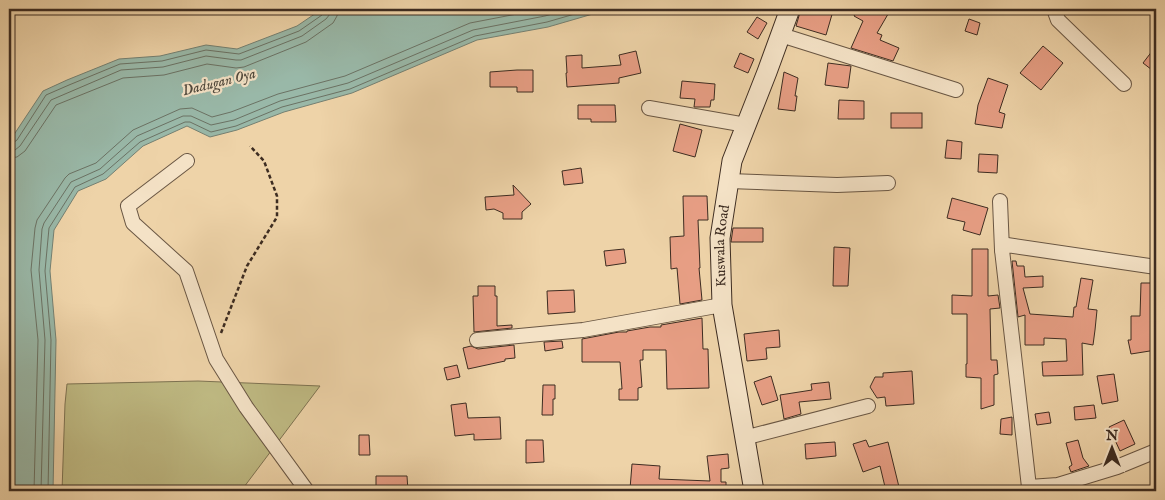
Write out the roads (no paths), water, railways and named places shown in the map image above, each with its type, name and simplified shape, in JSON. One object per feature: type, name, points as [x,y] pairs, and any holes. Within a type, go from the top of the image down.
[{"type":"street","name":"Kuswala Road","points":[[754,491],[722,306],[720,238],[732,161],[790,9]]},
{"type":"street","points":[[1054,9],[1058,20],[1124,84]]},
{"type":"street","points":[[781,35],[956,90]]},
{"type":"street","points":[[650,108],[746,125]]},
{"type":"street","points":[[187,161],[128,206],[134,223],[186,271],[216,359],[246,407],[307,491]]},
{"type":"street","points":[[729,181],[837,185],[888,183]]},
{"type":"street","points":[[1000,201],[1002,250],[1030,489],[1058,485],[1117,467],[1156,452]]},
{"type":"street","points":[[1002,250],[1007,245],[1156,267]]},
{"type":"street","points":[[477,340],[583,330],[722,306]]},
{"type":"street","points":[[744,438],[868,406]]},
{"type":"water","name":"Dadugan Oya","points":[[322,9],[610,9],[548,27],[477,40],[352,93],[284,112],[237,130],[210,137],[187,126],[143,146],[106,179],[78,191],[54,230],[50,271],[56,340],[53,491],[9,491],[9,142],[43,91],[67,80],[119,59],[160,56],[206,45],[237,49],[297,26]]}]
